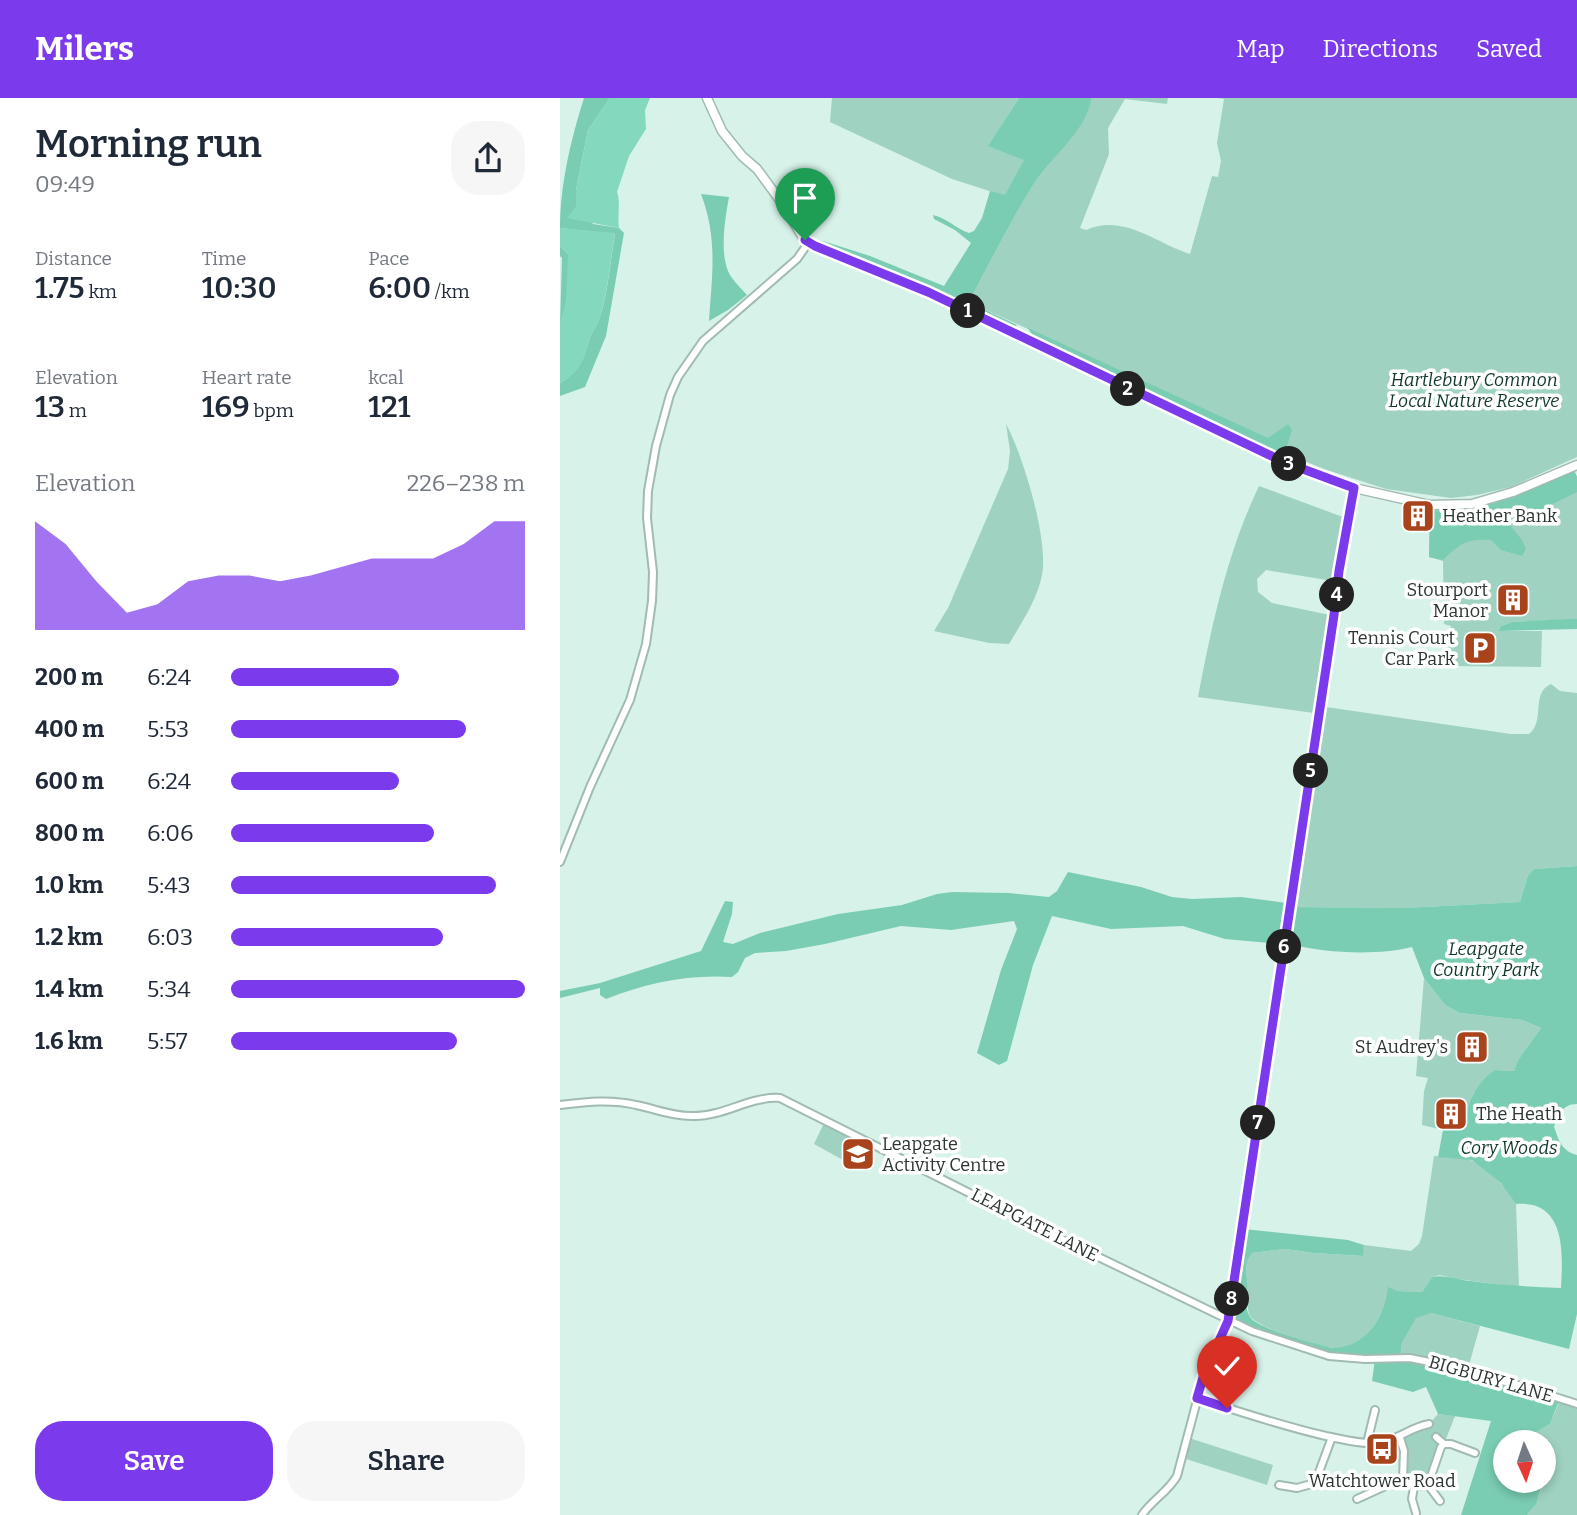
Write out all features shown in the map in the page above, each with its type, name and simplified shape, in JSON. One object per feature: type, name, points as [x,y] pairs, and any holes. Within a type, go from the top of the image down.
[{"type":"main road","points":[[708,98],[722,131],[742,156],[757,169],[802,236],[809,242],[939,297],[1284,462],[1354,488],[1430,505],[1472,504],[1513,492],[1577,465]]},
{"type":"street","points":[[560,862],[590,787],[630,700],[643,657],[652,601],[653,572],[647,518],[648,491],[656,446],[670,395],[678,377],[703,341],[797,259],[809,242]]},
{"type":"street","points":[[1142,1515],[1151,1503],[1171,1486],[1177,1476],[1204,1374],[1228,1321],[1339,571],[1354,488]]},
{"type":"street","name":"LEAPGATE LANE","points":[[560,1105],[614,1101],[671,1114],[695,1116],[713,1114],[769,1098],[780,1098],[1228,1321]]},
{"type":"street","name":"BIGBURY LANE","points":[[1228,1321],[1321,1354],[1364,1359],[1420,1359],[1577,1404]]},
{"type":"street","points":[[1223,1332],[1241,1326]]},
{"type":"street","points":[[1197,1398],[1286,1427],[1367,1443],[1400,1437],[1416,1426],[1429,1424]]},
{"type":"street","points":[[1367,1443],[1375,1410]]},
{"type":"street","points":[[1421,1426],[1425,1435]]},
{"type":"street","points":[[1279,1485],[1297,1489],[1315,1483],[1332,1437]]},
{"type":"street","points":[[1400,1437],[1404,1451],[1402,1478]]},
{"type":"street","points":[[1436,1437],[1444,1444],[1475,1453]]},
{"type":"street","points":[[1428,1485],[1444,1444]]},
{"type":"street","points":[[1402,1478],[1414,1486],[1428,1485]]},
{"type":"street","points":[[1357,1499],[1402,1478]]},
{"type":"street","points":[[1428,1485],[1440,1501]]},
{"type":"street","points":[[1414,1486],[1412,1499],[1416,1513]]},
{"type":"shaded area","points":[[610,98],[650,98],[645,110],[646,129],[629,156],[617,192],[619,228],[567,218],[576,206],[576,190],[588,130]]},
{"type":"shaded area","points":[[560,228],[615,233],[599,320],[580,365],[560,383],[560,324],[566,303],[568,254],[560,246]]},
{"type":"shaded area","name":"Leapgate Activity Centre","points":[[854,1139],[873,1148],[862,1170],[843,1160]]},
{"type":"green space","points":[[584,98],[610,98],[588,130],[576,190],[577,206],[593,224],[619,228],[624,233],[606,336],[585,387],[560,396],[560,383],[580,365],[599,320],[607,289],[615,234],[560,228],[567,162]]},
{"type":"green space","points":[[832,98],[1019,98],[989,145],[1025,160],[1005,196],[952,179],[830,122]]},
{"type":"green space","points":[[1019,98],[1092,98],[1075,134],[1039,176],[969,302],[1017,325],[1014,328],[820,240],[870,256],[944,286],[971,243],[955,230],[934,219],[933,215],[969,233],[974,231],[982,218],[990,191],[1005,195],[1024,160],[988,146]]},
{"type":"green space","name":"Hartlebury Common Local Nature Reserve","points":[[1092,98],[1168,98],[1167,104],[1125,99],[1108,128],[1109,154],[1080,228],[1086,230],[1113,225],[1126,227],[1190,254],[1212,176],[1218,177],[1221,161],[1217,143],[1224,99],[1217,98],[1577,98],[1577,457],[1511,487],[1477,495],[1451,498],[1386,489],[1279,451],[1269,439],[969,302],[1039,176],[1082,123]]},
{"type":"green space","points":[[701,194],[729,197],[724,239],[725,260],[732,278],[747,295],[709,321],[712,242]]},
{"type":"green space","points":[[560,246],[568,254],[568,272],[567,298],[560,324],[562,258]]},
{"type":"green space","points":[[1028,328],[1268,438],[1288,424],[1292,430],[1284,456],[1047,345],[1032,335]]},
{"type":"green space","points":[[1006,424],[1020,456],[1033,498],[1043,560],[1037,593],[1009,644],[989,643],[934,631],[948,608],[1008,469],[1010,451]]},
{"type":"green space","points":[[1574,470],[1577,477],[1577,619],[1512,622],[1501,626],[1500,631],[1542,631],[1541,667],[1448,666],[1446,654],[1451,626],[1444,624],[1443,561],[1429,557],[1430,511],[1481,507],[1514,497]]},
{"type":"green space","points":[[1574,470],[1577,492],[1536,512],[1506,520],[1526,549],[1522,556],[1501,550],[1491,540],[1482,540],[1464,543],[1443,560],[1429,557],[1430,511],[1481,507],[1514,497]]},
{"type":"green space","points":[[1259,486],[1343,517],[1333,581],[1266,570],[1257,579],[1258,592],[1272,603],[1330,615],[1314,713],[1198,697],[1229,563]]},
{"type":"green space","points":[[1577,619],[1577,629],[1499,631],[1501,626],[1512,622]]},
{"type":"green space","points":[[1551,684],[1560,691],[1577,693],[1577,866],[1534,869],[1528,875],[1520,902],[1404,908],[1294,907],[1326,707],[1511,734],[1529,734],[1537,722],[1541,694]]},
{"type":"green space","points":[[1577,866],[1577,1104],[1564,1108],[1554,1127],[1564,1148],[1577,1155],[1577,1314],[1569,1349],[1431,1313],[1416,1318],[1402,1343],[1400,1358],[1410,1358],[1560,1398],[1550,1424],[1540,1430],[1493,1430],[1493,1493],[1539,1493],[1536,1504],[1527,1515],[1461,1515],[1491,1421],[1438,1414],[1426,1387],[1413,1392],[1372,1381],[1375,1359],[1338,1357],[1228,1321],[1244,1229],[1348,1240],[1364,1245],[1363,1256],[1285,1249],[1252,1253],[1247,1261],[1246,1305],[1250,1317],[1275,1331],[1332,1348],[1355,1343],[1372,1329],[1383,1309],[1388,1287],[1397,1291],[1422,1292],[1432,1277],[1441,1276],[1493,1284],[1561,1288],[1561,1245],[1553,1220],[1532,1205],[1516,1204],[1501,1183],[1472,1160],[1438,1157],[1443,1130],[1462,1129],[1477,1088],[1495,1070],[1514,1071],[1518,1060],[1541,1028],[1522,1020],[1460,1013],[1445,1005],[1424,978],[1412,947],[1382,952],[1350,952],[1289,944],[1294,907],[1404,908],[1520,902],[1528,875],[1534,869]]},
{"type":"green space","points":[[1068,872],[1141,887],[1172,897],[1241,897],[1287,903],[1281,944],[1225,939],[1183,926],[1111,929],[1052,916],[1033,965],[1007,1061],[999,1065],[977,1053],[1001,970],[1017,929],[1014,921],[951,930],[901,926],[825,944],[755,953],[745,958],[738,972],[732,977],[668,981],[636,988],[606,999],[600,995],[600,988],[560,998],[560,991],[600,983],[701,951],[725,901],[733,902],[723,942],[733,944],[760,933],[838,914],[902,905],[937,894],[1009,893],[1049,897],[1057,891]]},
{"type":"green space","points":[[1424,978],[1445,1005],[1460,1013],[1522,1020],[1541,1028],[1518,1060],[1514,1071],[1495,1070],[1474,1093],[1462,1130],[1443,1130],[1422,1125],[1424,1091],[1428,1078],[1416,1076]]},
{"type":"green space","points":[[824,1123],[854,1139],[843,1160],[814,1144]]},
{"type":"green space","points":[[1434,1156],[1459,1157],[1473,1161],[1498,1180],[1513,1198],[1516,1204],[1519,1287],[1440,1275],[1432,1277],[1422,1292],[1396,1291],[1369,1332],[1362,1339],[1342,1348],[1293,1338],[1255,1321],[1250,1316],[1245,1272],[1246,1262],[1252,1253],[1285,1249],[1362,1256],[1364,1245],[1411,1251],[1419,1244],[1422,1236]]},
{"type":"green space","points":[[1431,1313],[1480,1326],[1467,1372],[1400,1358],[1402,1343],[1416,1317]]},
{"type":"green space","points":[[1559,1402],[1577,1409],[1577,1515],[1527,1515],[1540,1493],[1556,1493],[1556,1430],[1540,1430],[1550,1424]]},
{"type":"green space","points":[[1438,1414],[1455,1416],[1428,1485],[1405,1482],[1400,1438],[1429,1424]]},
{"type":"green space","points":[[1186,1437],[1273,1465],[1267,1485],[1183,1458]]},
{"type":"place","name":"Heather Bank","points":[[1418,516]]},
{"type":"place","name":"Stourport Manor","points":[[1513,600]]},
{"type":"place","name":"Tennis Court Car Park","points":[[1480,648]]},
{"type":"place","name":"St Audrey's","points":[[1472,1047]]},
{"type":"place","name":"The Heath","points":[[1451,1114]]},
{"type":"place","name":"Leapgate Activity Centre","points":[[858,1154]]},
{"type":"place","name":"Watchtower Road","points":[[1382,1449]]},
{"type":"route","points":[[805,240],[1013,331],[1123,387],[1284,462],[1354,488],[1339,571],[1228,1321],[1204,1374],[1197,1398],[1227,1408]]},
{"type":"park label","name":"Leapgate Country Park","points":[[1486,959]]},
{"type":"park label","name":"Cory Woods","points":[[1509,1148]]}]
